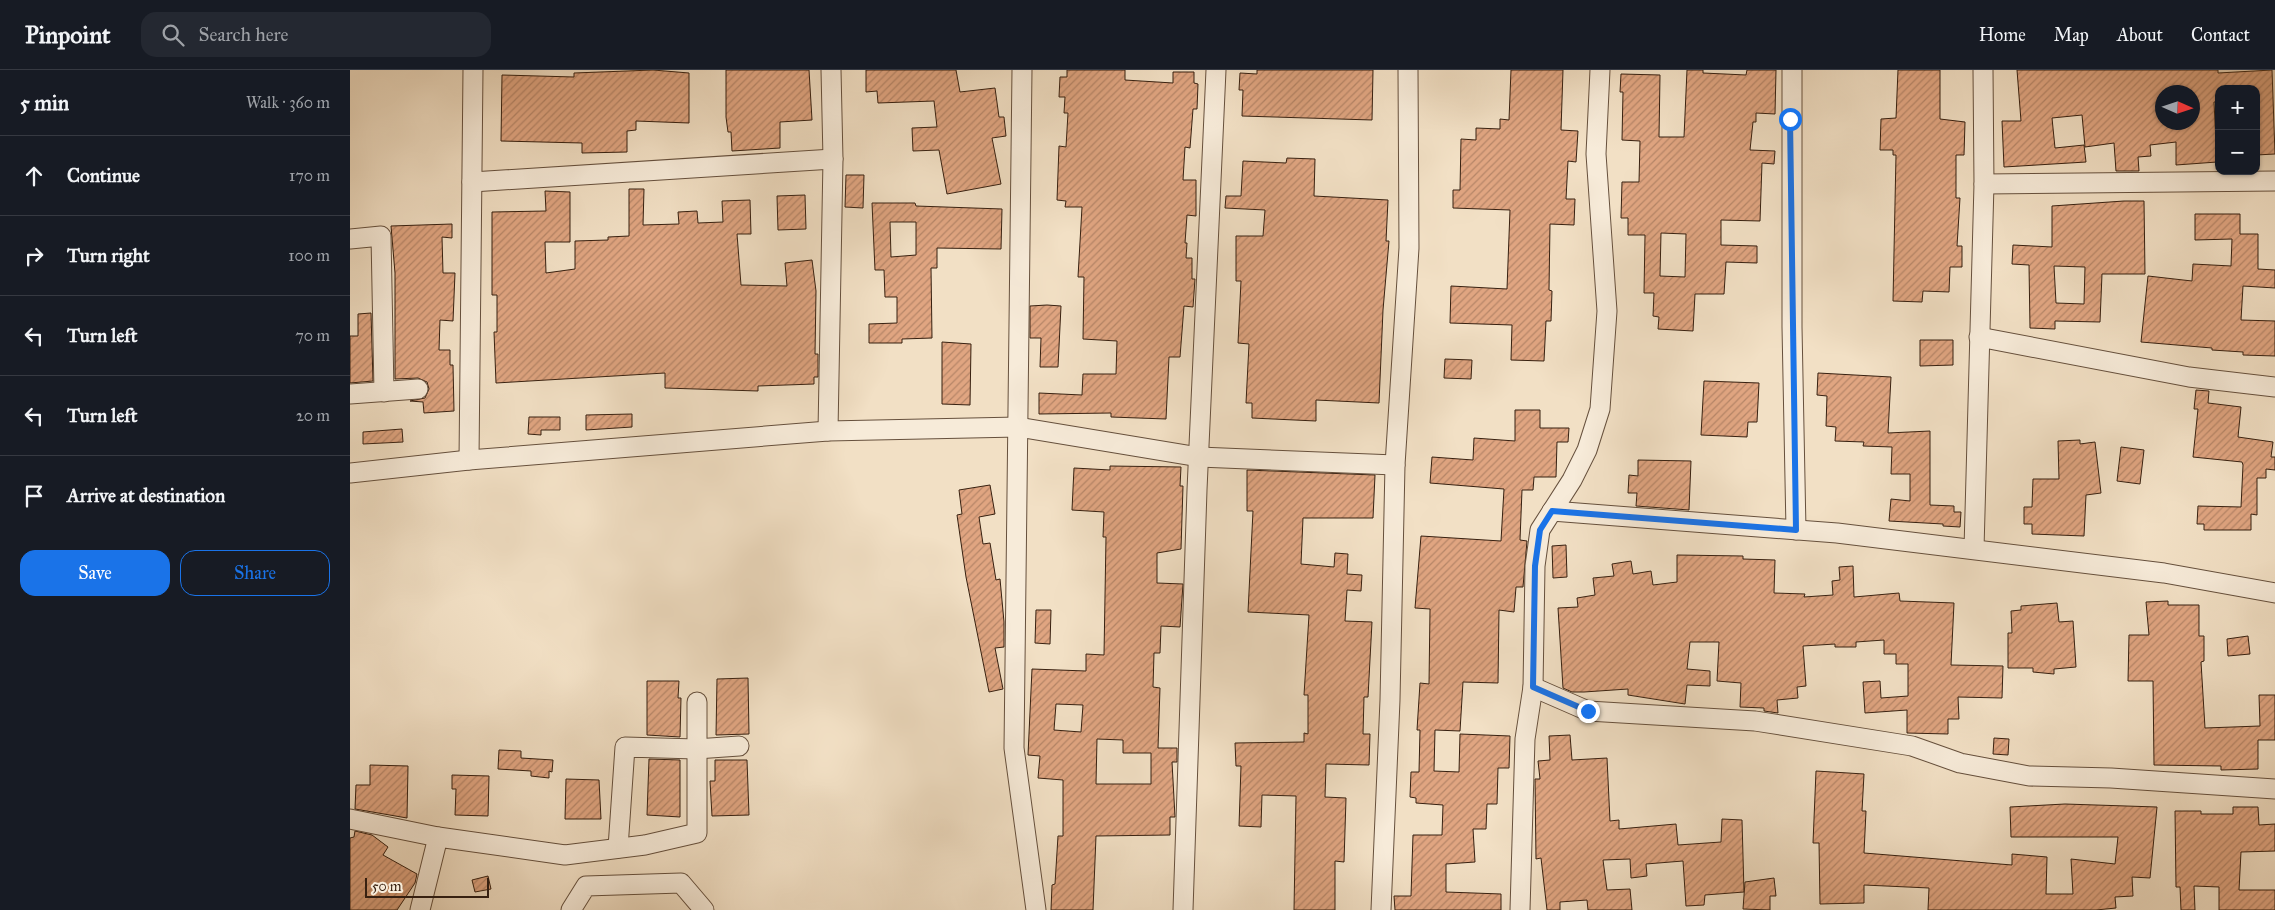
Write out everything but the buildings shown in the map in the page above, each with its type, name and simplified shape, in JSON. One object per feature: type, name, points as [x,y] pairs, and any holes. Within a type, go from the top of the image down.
[{"type":"street","points":[[469,460],[473,70]]},
{"type":"street","points":[[828,431],[833,159],[832,70]]},
{"type":"street","points":[[1022,70],[1014,748],[1036,910]]},
{"type":"street","points":[[1183,910],[1199,457],[1216,70]]},
{"type":"street","points":[[1381,910],[1390,700],[1395,465],[1409,248],[1408,70]]},
{"type":"street","points":[[1520,910],[1525,739],[1533,687],[1535,566],[1540,530],[1572,480],[1587,450],[1600,409],[1607,311],[1596,154],[1600,70]]},
{"type":"street","points":[[1792,70],[1792,297],[1796,530]]},
{"type":"street","points":[[1974,549],[1984,184],[1983,70]]},
{"type":"street","points":[[472,182],[833,159]]},
{"type":"street","points":[[1984,184],[2275,181]]},
{"type":"street","points":[[350,239],[381,236],[384,392]]},
{"type":"street","points":[[1979,337],[2189,377],[2275,387]]},
{"type":"street","points":[[350,394],[418,389]]},
{"type":"street","points":[[350,473],[469,460],[828,431],[1018,427],[1199,457],[1395,465]]},
{"type":"street","points":[[1552,511],[1796,530],[1974,549],[2164,573],[2275,594]]},
{"type":"street","points":[[1533,687],[1588,711],[1755,721],[1912,746],[1960,764],[2029,776],[2111,778],[2275,789]]},
{"type":"street","points":[[350,820],[438,837],[565,855],[645,845],[697,833],[697,702]]},
{"type":"street","points":[[618,848],[625,747],[696,749],[740,746]]},
{"type":"street","points":[[420,910],[438,837]]},
{"type":"street","points":[[586,886],[681,883],[704,910]]},
{"type":"street","points":[[571,910],[586,886]]},
{"type":"street","points":[[586,886],[588,910]]},
{"type":"route","points":[[1588,711],[1533,687],[1535,566],[1540,530],[1552,511],[1796,530],[1790,119]]}]
